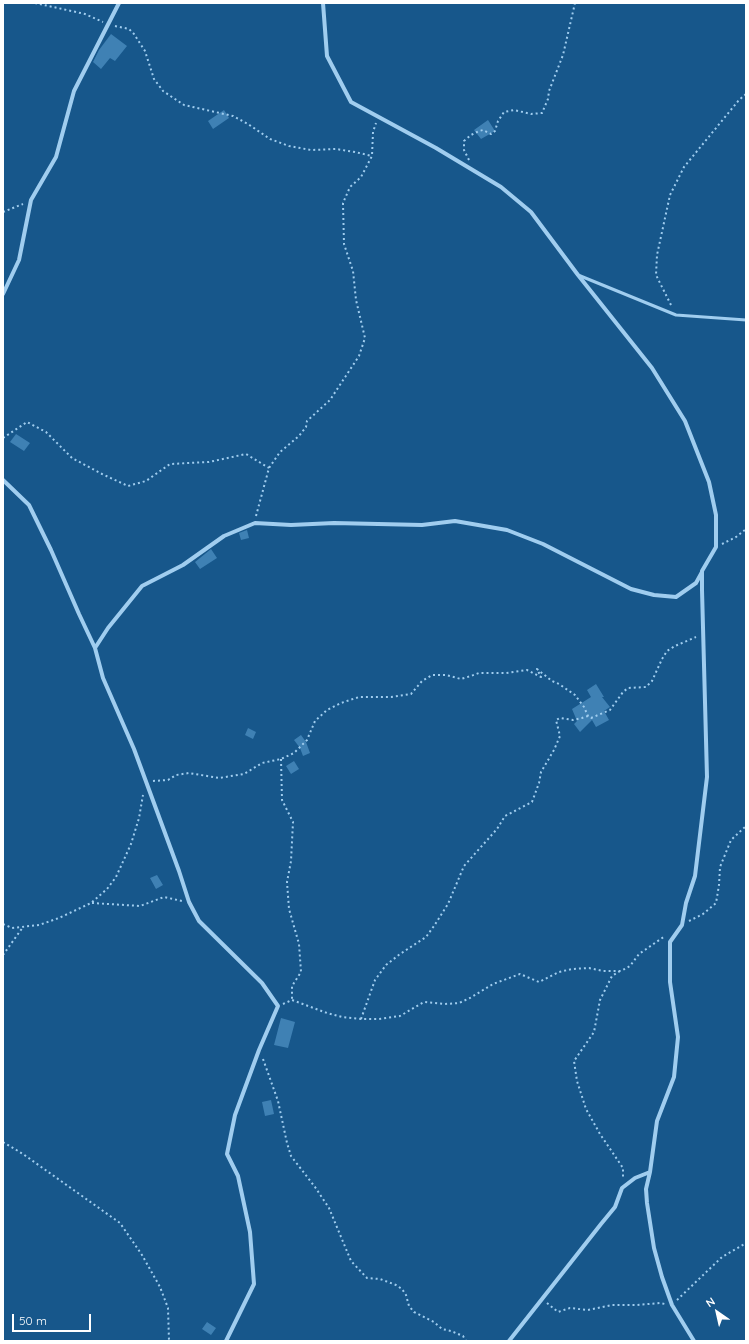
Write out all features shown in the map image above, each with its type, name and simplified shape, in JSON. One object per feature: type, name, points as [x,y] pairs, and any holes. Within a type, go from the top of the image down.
[{"type":"street","points":[[3,294],[19,260],[31,200],[56,157],[74,91],[120,3]]},
{"type":"street","points":[[95,648],[108,628],[142,586],[183,565],[224,536],[254,523],[291,525],[334,523],[422,526],[456,521],[508,530],[543,544],[631,589],[654,595],[676,597],[696,583],[716,547],[716,515],[708,482],[685,421],[652,368],[578,275],[531,212],[501,187],[474,170],[351,102],[327,56],[323,3]]},
{"type":"street","points":[[3,480],[29,505],[95,648],[103,678],[134,749],[189,902],[199,921],[262,983],[278,1006],[259,1050],[235,1115],[227,1154],[238,1176],[250,1232],[254,1284],[226,1341]]},
{"type":"street","points":[[694,1341],[672,1305],[654,1248],[646,1189],[650,1172],[657,1121],[674,1077],[678,1037],[670,982],[670,942],[682,925],[686,903],[695,876],[707,777],[702,571]]},
{"type":"street","points":[[509,1341],[600,1224],[615,1207],[622,1188],[635,1178],[650,1172]]},
{"type":"lane","points":[[578,275],[676,315],[746,320]]},
{"type":"path","points":[[35,3],[85,14],[108,25],[129,29],[145,51],[148,65],[154,79],[163,91],[184,105],[233,116],[270,139],[289,146],[311,150],[336,149],[372,156]]},
{"type":"path","points":[[474,170],[464,150],[464,141],[466,139],[483,130],[491,134],[495,131],[498,121],[504,112],[514,110],[531,114],[542,113],[556,75],[575,3]]},
{"type":"path","points":[[676,315],[656,275],[657,255],[670,195],[684,167],[739,100],[746,94]]},
{"type":"path","points":[[254,523],[269,468],[280,452],[299,436],[306,427],[307,421],[330,400],[359,356],[365,338],[356,300],[353,272],[344,244],[343,203],[350,187],[361,177],[372,156],[373,132],[378,117]]},
{"type":"path","points":[[3,212],[31,200]]},
{"type":"path","points":[[3,438],[27,422],[46,432],[72,458],[128,486],[146,481],[170,464],[209,462],[246,454],[269,468]]},
{"type":"path","points":[[716,547],[736,537],[746,529]]},
{"type":"path","points":[[361,1019],[375,980],[386,965],[426,937],[448,904],[464,866],[497,829],[505,816],[532,802],[540,783],[541,772],[554,750],[560,736],[556,720],[560,718],[582,718],[588,716],[591,718],[610,710],[623,692],[628,688],[646,687],[652,681],[662,659],[667,652],[675,646],[703,635]]},
{"type":"path","points":[[3,924],[12,928],[45,923],[91,903],[107,889],[116,877],[131,844],[139,818],[145,780],[168,780],[176,775],[189,773],[219,778],[244,774],[262,763],[281,759],[294,753],[307,740],[315,721],[327,710],[341,703],[360,697],[391,697],[411,694],[422,681],[432,675],[446,675],[460,679],[479,673],[506,673],[527,670],[541,677],[537,669],[552,681],[575,695],[582,704],[588,716]]},
{"type":"path","points":[[281,759],[282,800],[293,822],[291,861],[288,882],[289,909],[298,944],[301,972],[292,986],[292,1000]]},
{"type":"path","points":[[682,925],[703,914],[716,903],[720,867],[731,840],[746,826]]},
{"type":"path","points":[[91,903],[140,906],[164,897],[189,902]]},
{"type":"path","points":[[3,955],[23,926]]},
{"type":"path","points":[[622,1188],[623,1168],[600,1134],[586,1109],[577,1080],[574,1060],[594,1032],[600,1000],[612,976],[630,966],[639,954],[669,933]]},
{"type":"path","points":[[278,1006],[292,1000],[342,1017],[379,1019],[400,1016],[424,1002],[445,1004],[459,1003],[493,984],[520,974],[538,982],[559,972],[572,968],[590,968],[603,971],[621,970]]},
{"type":"path","points":[[259,1050],[278,1101],[291,1156],[329,1208],[351,1260],[367,1278],[380,1279],[402,1289],[406,1295],[409,1306],[414,1312],[434,1322],[442,1329],[463,1336],[466,1341]]},
{"type":"path","points":[[3,1142],[23,1154],[120,1223],[142,1255],[156,1280],[168,1308],[168,1341]]},
{"type":"path","points":[[542,1299],[558,1312],[570,1308],[588,1310],[612,1305],[660,1303],[672,1305],[722,1257],[746,1243]]},
{"type":"building","points":[[111,34],[127,46],[115,61],[110,58],[101,69],[93,62],[99,50]]},
{"type":"building","points":[[224,110],[229,118],[213,129],[208,121]]},
{"type":"building","points":[[488,120],[495,131],[481,139],[474,130]]},
{"type":"building","points":[[16,434],[30,443],[24,451],[10,442]]},
{"type":"building","points":[[247,530],[249,538],[241,540],[239,533]]},
{"type":"building","points":[[211,549],[217,558],[200,569],[195,562]]},
{"type":"building","points":[[596,684],[604,697],[602,697],[610,707],[604,711],[609,720],[596,727],[592,720],[580,732],[574,724],[577,721],[572,709],[591,697],[587,690]]},
{"type":"building","points":[[248,728],[256,732],[253,739],[245,735]]},
{"type":"building","points":[[301,735],[306,742],[310,753],[303,756],[300,748],[294,740]]},
{"type":"building","points":[[294,761],[299,769],[291,774],[286,766]]},
{"type":"building","points":[[157,875],[163,885],[156,889],[150,878]]},
{"type":"building","points":[[281,1018],[295,1022],[288,1048],[274,1045]]},
{"type":"building","points":[[271,1100],[274,1114],[265,1116],[262,1102]]},
{"type":"building","points":[[207,1322],[216,1328],[211,1335],[202,1329]]}]
